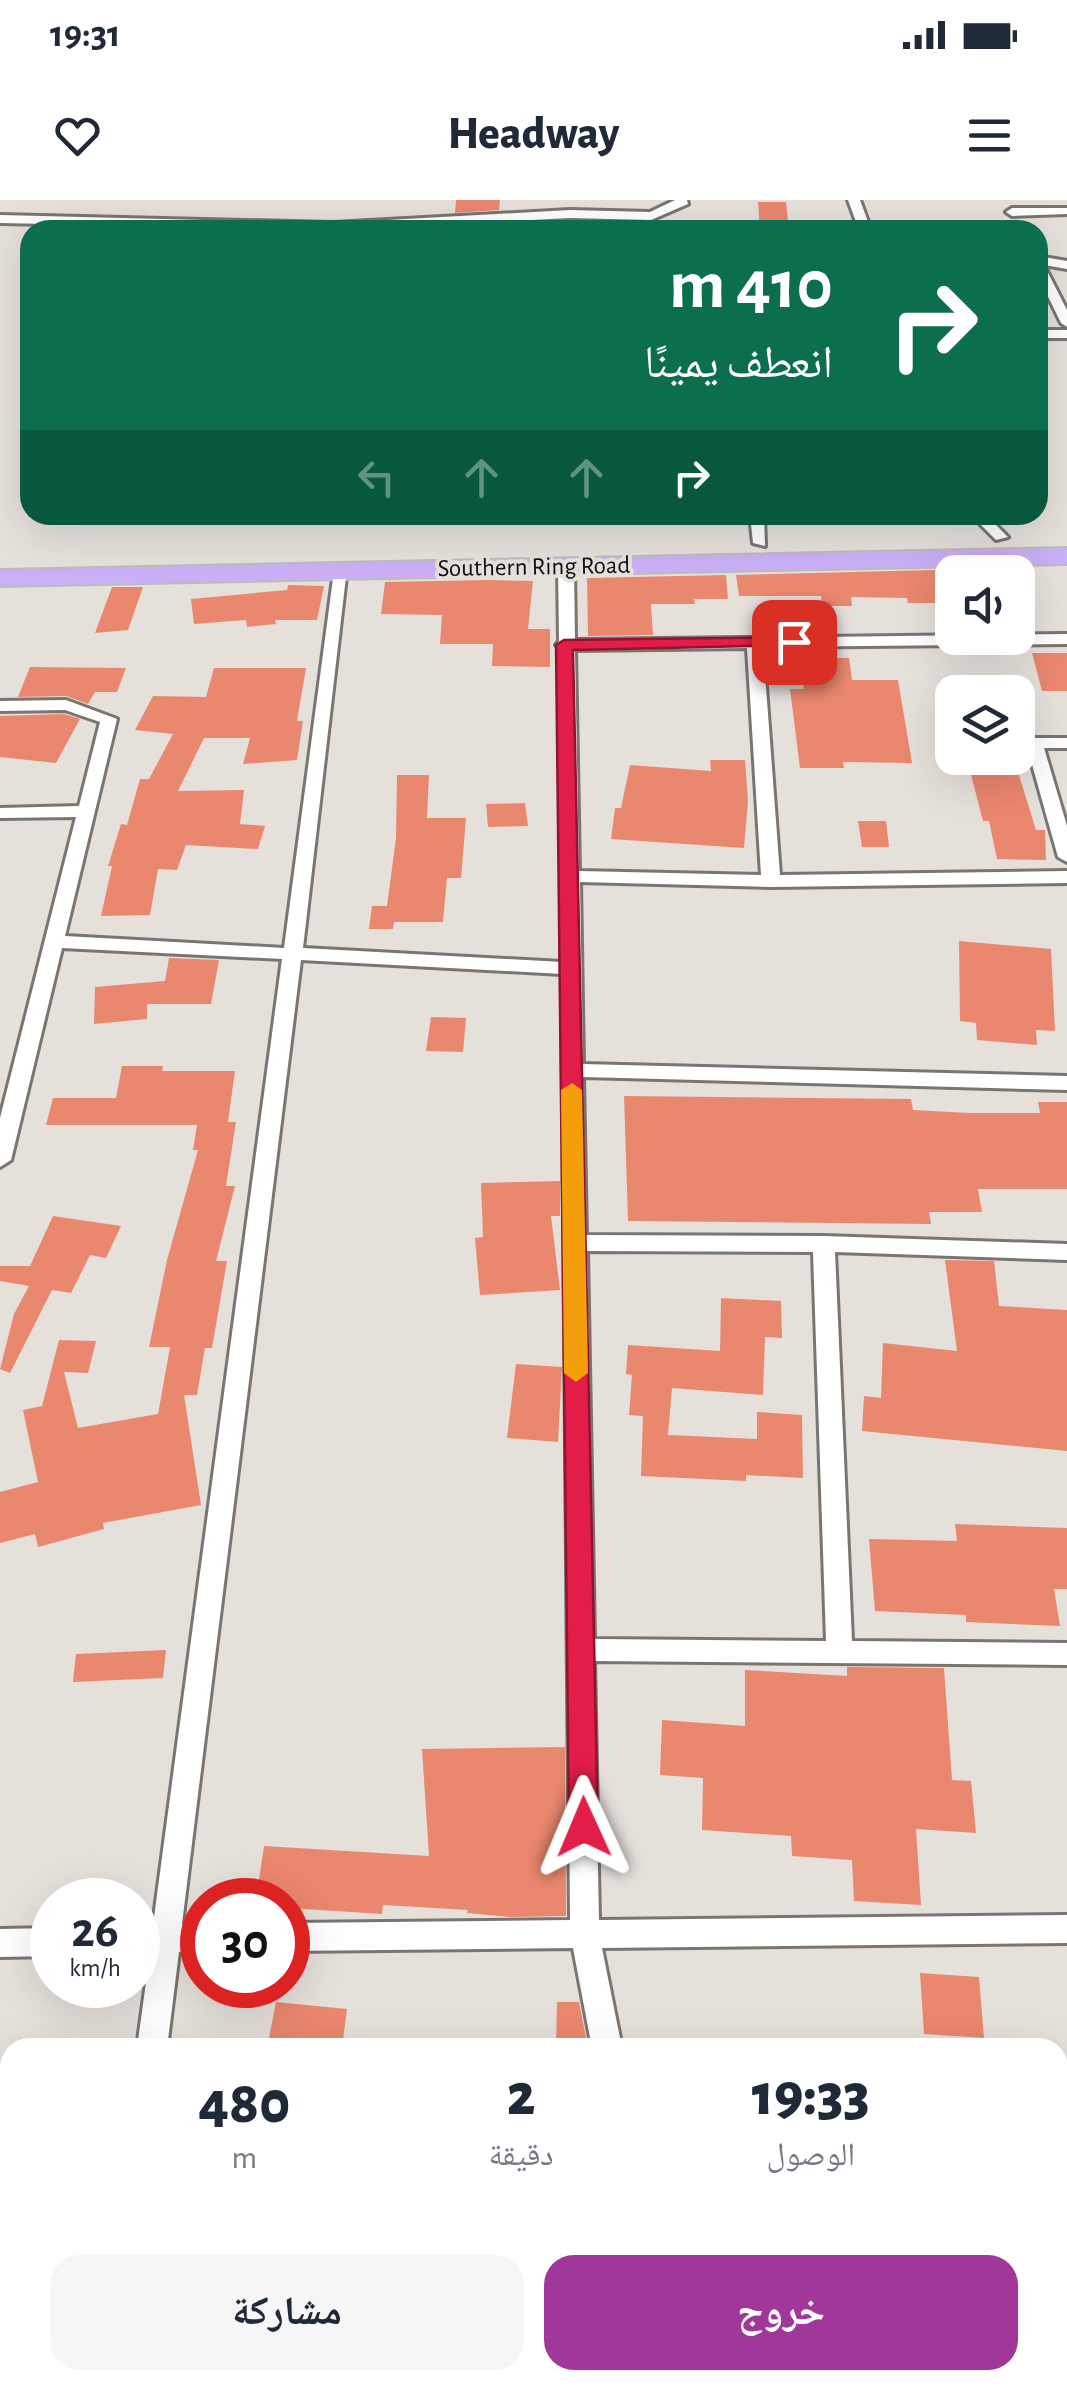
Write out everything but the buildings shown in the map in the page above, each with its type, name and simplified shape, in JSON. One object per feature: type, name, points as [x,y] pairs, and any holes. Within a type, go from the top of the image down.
[{"type":"main road","name":"Southern Ring Road","points":[[0,558],[1067,536]]},
{"type":"main road","name":"Southern Ring Road","points":[[0,578],[1067,556]]},
{"type":"street","points":[[8,200],[0,216],[111,220]]},
{"type":"street","points":[[525,220],[570,214],[651,216],[682,204],[682,200]]},
{"type":"street","points":[[1009,206],[1067,210]]},
{"type":"street","points":[[651,216],[652,220]]},
{"type":"street","points":[[1060,296],[1067,323]]},
{"type":"street","points":[[758,525],[760,543]]},
{"type":"street","points":[[988,525],[1000,538]]},
{"type":"street","points":[[566,566],[564,645],[585,1934],[604,2038]]},
{"type":"street","points":[[160,1883],[292,956],[342,571]]},
{"type":"street","points":[[564,645],[1067,639]]},
{"type":"street","points":[[756,642],[771,881]]},
{"type":"street","points":[[0,706],[66,705],[109,719],[0,1160]]},
{"type":"street","points":[[1067,743],[1034,743],[1067,857]]},
{"type":"street","points":[[0,813],[89,811]]},
{"type":"street","points":[[568,876],[771,881],[1067,876]]},
{"type":"street","points":[[56,942],[570,968]]},
{"type":"street","points":[[572,1070],[1067,1083]]},
{"type":"street","points":[[574,1243],[824,1244],[1067,1252]]},
{"type":"street","points":[[824,1244],[839,1652]]},
{"type":"street","points":[[581,1650],[1067,1654]]},
{"type":"street","points":[[310,1937],[1067,1928]]},
{"type":"street","points":[[0,1943],[30,1942]]},
{"type":"street","points":[[152,2008],[152,2038]]},
{"type":"slow traffic","points":[[572,1090],[576,1373]]},
{"type":"route","points":[[584,1827],[564,645],[794,642]]}]
